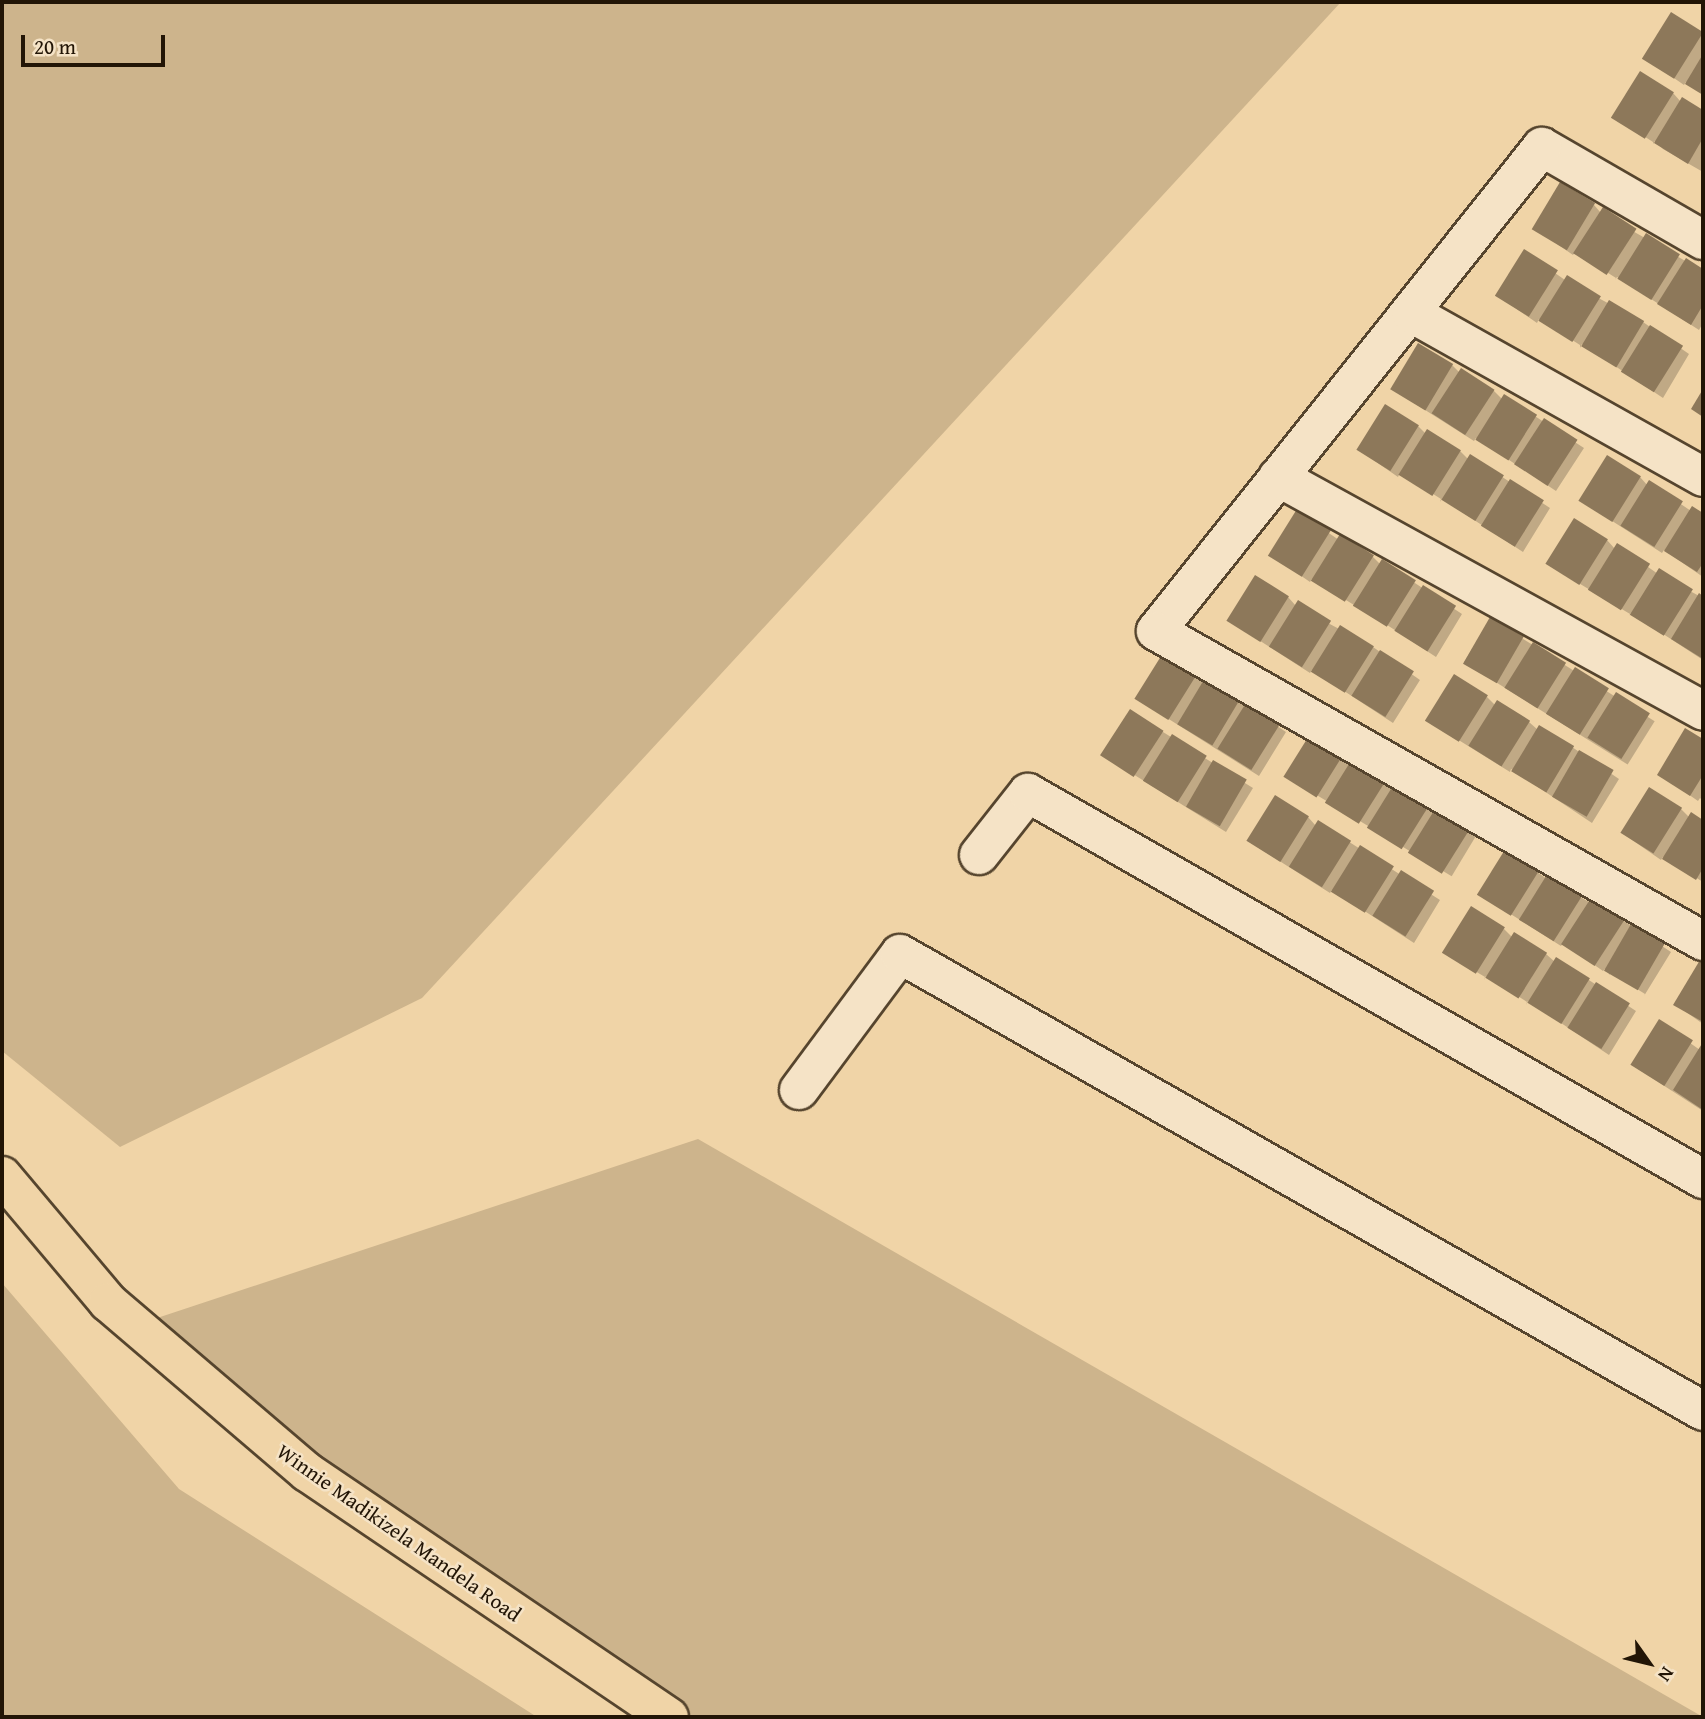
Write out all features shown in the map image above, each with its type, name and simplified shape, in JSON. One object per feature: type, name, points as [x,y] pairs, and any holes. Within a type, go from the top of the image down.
[{"type":"main road","name":"Winnie Madikizela Mandela Road","points":[[2,1176],[108,1302],[307,1472],[668,1717]]},
{"type":"street","points":[[1703,240],[1542,147],[1156,631],[1703,941]]},
{"type":"street","points":[[1411,313],[1703,477]]},
{"type":"street","points":[[1278,477],[1703,711]]},
{"type":"street","points":[[979,855],[1028,793],[1703,1179]]},
{"type":"street","points":[[799,1090],[900,954],[1703,1411]]},
{"type":"shaded area","points":[[2,2],[1341,2],[422,998],[120,1147],[2,1051]]},
{"type":"shaded area","points":[[698,1139],[1703,1717],[669,1717],[133,1326]]},
{"type":"shaded area","points":[[2,1283],[179,1489],[537,1717],[2,1717]]},
{"type":"building","points":[[1671,12],[1703,32],[1674,79],[1642,59]]},
{"type":"building","points":[[1703,54],[1703,95],[1685,84]]},
{"type":"building","points":[[1640,71],[1674,92],[1645,139],[1611,118]]},
{"type":"building","points":[[1682,97],[1703,110],[1703,138],[1688,164],[1654,143]]},
{"type":"building","points":[[1560,182],[1595,203],[1567,250],[1532,229]]},
{"type":"building","points":[[1603,207],[1637,229],[1607,275],[1573,253]]},
{"type":"building","points":[[1646,233],[1680,254],[1651,300],[1617,279]]},
{"type":"building","points":[[1524,249],[1558,270],[1529,317],[1495,296]]},
{"type":"building","points":[[1686,258],[1703,269],[1703,305],[1691,325],[1657,304]]},
{"type":"building","points":[[1567,275],[1601,296],[1572,342],[1538,321]]},
{"type":"building","points":[[1609,300],[1644,321],[1616,367],[1581,346]]},
{"type":"building","points":[[1650,325],[1683,346],[1654,392],[1621,372]]},
{"type":"building","points":[[1418,343],[1453,364],[1425,410],[1390,389]]},
{"type":"building","points":[[1461,368],[1495,390],[1465,435],[1432,413]]},
{"type":"building","points":[[1703,389],[1703,417],[1691,409]]},
{"type":"building","points":[[1504,394],[1537,415],[1508,460],[1475,440]]},
{"type":"building","points":[[1385,404],[1419,425],[1390,471],[1356,450]]},
{"type":"building","points":[[1544,418],[1578,440],[1548,486],[1514,464]]},
{"type":"building","points":[[1427,429],[1461,450],[1432,496],[1398,475]]},
{"type":"building","points":[[1470,454],[1504,475],[1475,521],[1441,500]]},
{"type":"building","points":[[1607,455],[1641,476],[1612,522],[1578,501]]},
{"type":"building","points":[[1510,479],[1544,500],[1515,547],[1481,526]]},
{"type":"building","points":[[1649,480],[1683,501],[1654,547],[1620,526]]},
{"type":"building","points":[[1692,506],[1703,513],[1703,563],[1697,572],[1664,551]]},
{"type":"building","points":[[1297,509],[1331,530],[1302,577],[1268,556]]},
{"type":"building","points":[[1574,518],[1608,539],[1579,585],[1545,564]]},
{"type":"building","points":[[1340,534],[1374,555],[1345,602],[1311,581]]},
{"type":"building","points":[[1617,543],[1650,564],[1621,610],[1588,590]]},
{"type":"building","points":[[1382,559],[1416,580],[1387,627],[1353,606]]},
{"type":"building","points":[[1659,568],[1693,589],[1664,636],[1630,615]]},
{"type":"building","points":[[1255,575],[1289,596],[1260,642],[1226,621]]},
{"type":"building","points":[[1423,585],[1456,606],[1427,651],[1394,631]]},
{"type":"building","points":[[1699,593],[1703,596],[1703,659],[1671,639]]},
{"type":"building","points":[[1298,600],[1331,621],[1302,667],[1269,647]]},
{"type":"building","points":[[1490,617],[1524,636],[1497,683],[1463,664]]},
{"type":"building","points":[[1340,625],[1374,646],[1345,693],[1311,672]]},
{"type":"building","points":[[1533,642],[1566,663],[1537,708],[1504,688]]},
{"type":"building","points":[[1380,650],[1414,671],[1385,717],[1351,696]]},
{"type":"building","points":[[1163,653],[1197,674],[1168,720],[1134,699]]},
{"type":"building","points":[[1575,667],[1609,688],[1580,735],[1546,714]]},
{"type":"building","points":[[1454,674],[1488,695],[1459,742],[1425,721]]},
{"type":"building","points":[[1205,678],[1240,699],[1212,745],[1177,724]]},
{"type":"building","points":[[1616,692],[1650,713],[1621,759],[1587,738]]},
{"type":"building","points":[[1497,700],[1530,721],[1501,766],[1468,746]]},
{"type":"building","points":[[1246,703],[1280,724],[1251,770],[1217,749]]},
{"type":"building","points":[[1130,709],[1164,731],[1134,777],[1100,755]]},
{"type":"building","points":[[1539,725],[1574,746],[1546,792],[1511,771]]},
{"type":"building","points":[[1685,728],[1703,739],[1703,775],[1690,796],[1657,775]]},
{"type":"building","points":[[1312,731],[1345,752],[1316,797],[1283,777]]},
{"type":"building","points":[[1172,734],[1207,756],[1178,802],[1143,781]]},
{"type":"building","points":[[1579,750],[1614,770],[1587,817],[1552,797]]},
{"type":"building","points":[[1354,756],[1388,777],[1359,824],[1325,803]]},
{"type":"building","points":[[1213,760],[1247,780],[1220,826],[1186,807]]},
{"type":"building","points":[[1396,781],[1431,803],[1402,849],[1367,828]]},
{"type":"building","points":[[1649,787],[1682,808],[1653,853],[1620,833]]},
{"type":"building","points":[[1275,795],[1309,816],[1280,862],[1246,841]]},
{"type":"building","points":[[1437,806],[1471,827],[1442,874],[1408,853]]},
{"type":"building","points":[[1691,812],[1703,820],[1703,868],[1696,880],[1662,859]]},
{"type":"building","points":[[1318,820],[1351,841],[1322,887],[1289,867]]},
{"type":"building","points":[[1360,845],[1394,866],[1365,913],[1331,892]]},
{"type":"building","points":[[1506,848],[1540,869],[1511,916],[1477,895]]},
{"type":"building","points":[[1401,870],[1434,891],[1405,936],[1372,916]]},
{"type":"building","points":[[1548,873],[1583,895],[1554,941],[1519,920]]},
{"type":"building","points":[[1591,898],[1625,920],[1595,966],[1561,944]]},
{"type":"building","points":[[1471,906],[1505,927],[1476,974],[1442,953]]},
{"type":"building","points":[[1631,924],[1665,943],[1638,990],[1604,971]]},
{"type":"building","points":[[1514,932],[1547,953],[1518,998],[1485,978]]},
{"type":"building","points":[[1703,955],[1703,1022],[1673,1005]]},
{"type":"building","points":[[1556,957],[1590,978],[1561,1024],[1527,1003]]},
{"type":"building","points":[[1596,982],[1630,1003],[1601,1049],[1567,1028]]},
{"type":"building","points":[[1659,1019],[1693,1040],[1664,1086],[1630,1065]]},
{"type":"building","points":[[1703,1042],[1703,1110],[1673,1090]]}]
